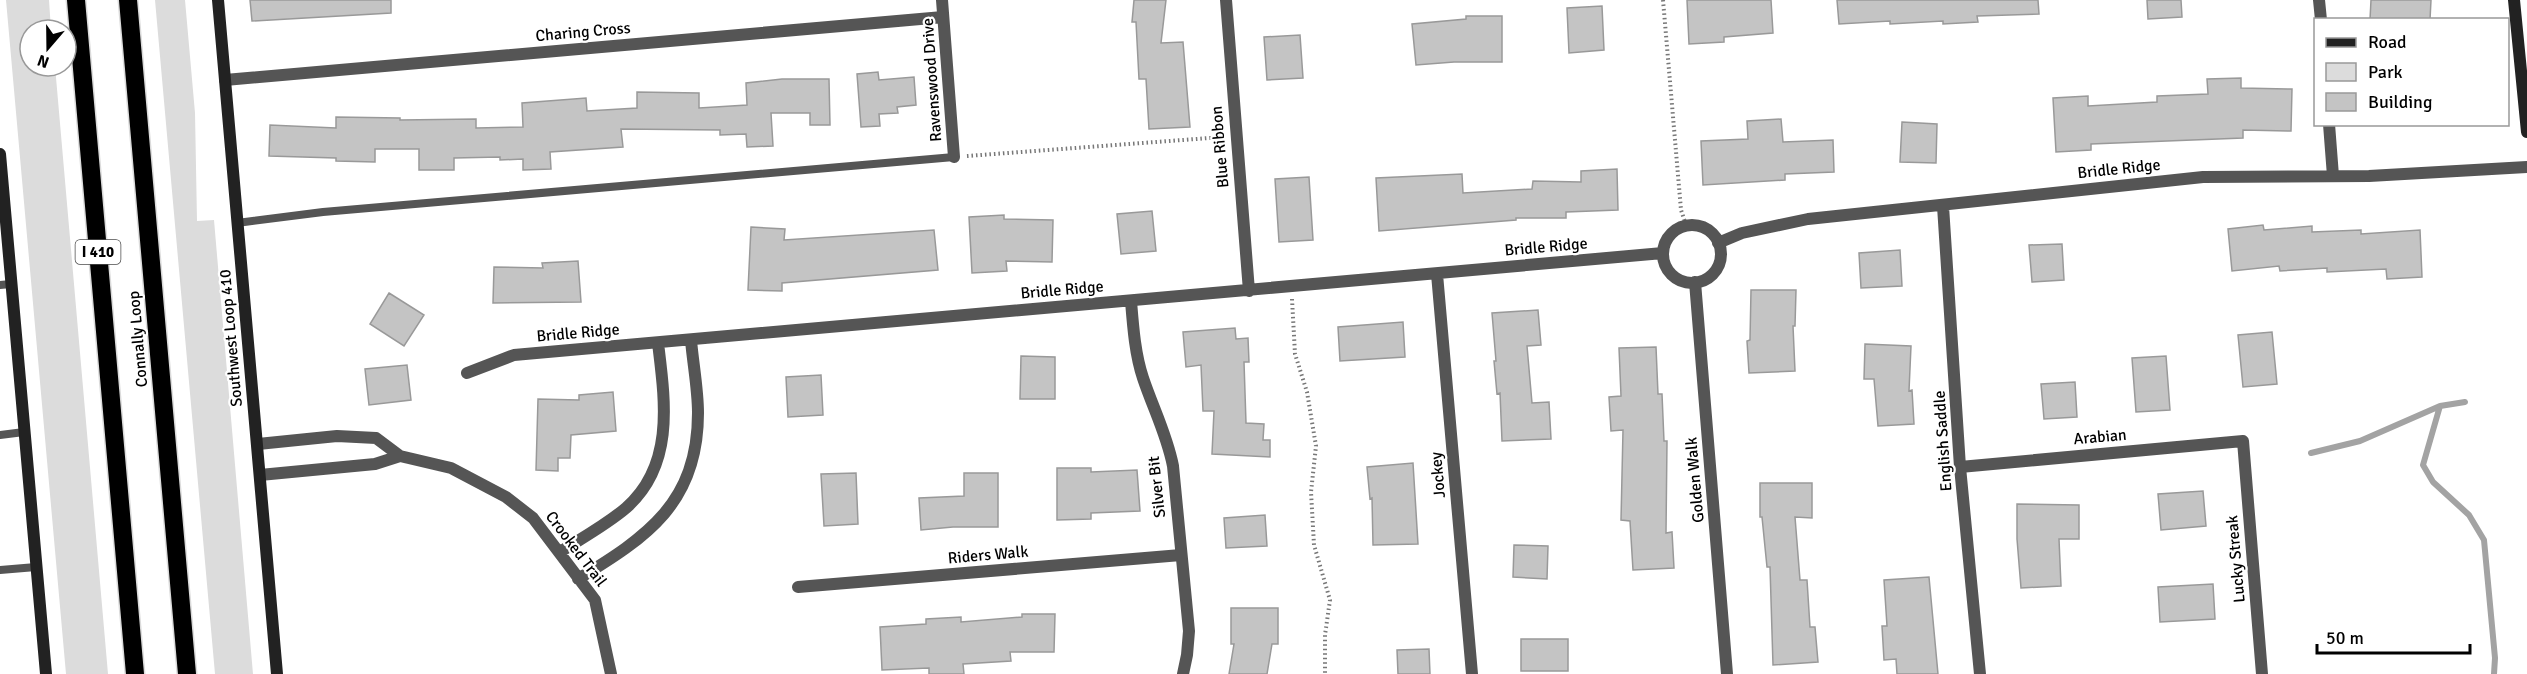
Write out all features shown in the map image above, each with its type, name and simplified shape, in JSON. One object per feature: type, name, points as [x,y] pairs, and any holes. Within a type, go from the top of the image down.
[{"type":"highway","name":"Connally Loop","points":[[76,0],[135,674]]},
{"type":"highway","name":"Connally Loop","points":[[128,0],[187,674]]},
{"type":"main road","name":"Southwest Loop 410","points":[[218,0],[277,674]]},
{"type":"main road","points":[[2514,0],[2527,132]]},
{"type":"main road","points":[[0,154],[6,285],[24,432],[46,674]]},
{"type":"street","name":"Ravenswood Drive","points":[[942,0],[954,157]]},
{"type":"street","name":"Blue Ribbon","points":[[1226,0],[1249,291]]},
{"type":"street","points":[[2319,0],[2320,18]]},
{"type":"street","name":"Charing Cross","points":[[225,80],[943,17]]},
{"type":"street","points":[[2329,126],[2333,176]]},
{"type":"street","name":"Bridle Ridge","points":[[1718,243],[1742,233],[1808,219],[2203,177],[2369,177],[2527,167]]},
{"type":"street","name":"English Saddle","points":[[1943,206],[1960,467],[1980,674]]},
{"type":"street","points":[[1686,225],[1705,228],[1718,243],[1721,253],[1714,272],[1705,279],[1695,282],[1683,281],[1672,275],[1665,265],[1662,254],[1669,235],[1686,225]]},
{"type":"street","name":"Bridle Ridge","points":[[467,373],[514,355],[1662,254]]},
{"type":"street","name":"Jockey","points":[[1437,273],[1472,674]]},
{"type":"street","name":"Golden Walk","points":[[1695,282],[1727,674]]},
{"type":"street","name":"Silver Bit","points":[[1131,301],[1134,333],[1143,378],[1170,450],[1189,631],[1183,674]]},
{"type":"street","points":[[578,579],[628,548],[647,533],[669,508],[680,490],[693,454],[697,429],[698,410],[691,340]]},
{"type":"street","points":[[560,552],[626,508],[643,489],[653,471],[663,440],[665,419],[658,343]]},
{"type":"street","name":"Crooked Trail","points":[[258,444],[328,436],[376,438],[400,456],[451,468],[506,497],[533,518],[595,600],[611,674]]},
{"type":"street","name":"Arabian","points":[[1960,467],[2243,441]]},
{"type":"street","name":"Lucky Streak","points":[[2243,441],[2262,674]]},
{"type":"street","name":"Crooked Trail","points":[[260,475],[375,464],[400,456]]},
{"type":"street","name":"Riders Walk","points":[[798,587],[1181,555]]},
{"type":"lane","points":[[237,223],[324,212],[954,157]]},
{"type":"lane","points":[[0,435],[24,432]]},
{"type":"lane","points":[[0,570],[36,567]]},
{"type":"path","points":[[1663,0],[1681,210],[1686,225]]},
{"type":"path","points":[[954,157],[1236,136]]},
{"type":"path","points":[[1291,286],[1295,354],[1307,392],[1316,446],[1311,492],[1314,545],[1330,600],[1325,636],[1325,674]]},
{"type":"green space","points":[[6,0],[49,0],[50,18],[18,18],[18,78],[56,78],[108,674],[66,674]]},
{"type":"green space","points":[[155,0],[185,0],[195,113],[197,221],[214,220],[253,674],[215,674]]},
{"type":"building","points":[[250,0],[391,0],[391,13],[252,21]]},
{"type":"building","points":[[1134,0],[1166,0],[1161,43],[1183,42],[1190,127],[1149,129],[1146,79],[1139,79],[1136,22],[1132,22]]},
{"type":"building","points":[[1687,0],[1771,0],[1773,33],[1724,37],[1724,42],[1689,44]]},
{"type":"building","points":[[1837,0],[2038,0],[2039,14],[1977,16],[1978,22],[1943,24],[1943,21],[1890,24],[1890,21],[1839,24]]},
{"type":"building","points":[[2147,0],[2181,0],[2182,17],[2148,19]]},
{"type":"building","points":[[2371,0],[2431,0],[2430,18],[2370,18]]},
{"type":"building","points":[[1602,6],[1604,50],[1569,53],[1567,8]]},
{"type":"building","points":[[1466,16],[1502,16],[1502,62],[1416,65],[1412,24],[1466,19]]},
{"type":"building","points":[[1300,35],[1303,78],[1267,80],[1264,37]]},
{"type":"building","points":[[878,72],[879,80],[914,77],[916,105],[897,107],[898,113],[879,114],[880,126],[861,127],[857,74]]},
{"type":"building","points":[[2241,78],[2241,88],[2292,89],[2291,131],[2243,130],[2243,138],[2091,144],[2091,150],[2056,152],[2053,98],[2088,96],[2088,106],[2157,102],[2157,96],[2208,94],[2207,79]]},
{"type":"building","points":[[782,79],[829,79],[830,125],[810,125],[810,113],[771,113],[773,146],[747,147],[746,134],[720,135],[720,130],[621,129],[623,147],[550,152],[551,169],[523,170],[523,159],[500,160],[500,157],[454,158],[454,170],[419,170],[419,149],[375,149],[375,162],[269,156],[270,125],[336,128],[336,117],[400,118],[400,120],[476,119],[476,128],[523,127],[522,103],[586,98],[587,111],[637,108],[637,92],[699,93],[699,108],[747,105],[746,83]]},
{"type":"building","points":[[1781,119],[1783,142],[1833,140],[1834,172],[1785,174],[1785,180],[1703,185],[1701,141],[1748,139],[1747,121]]},
{"type":"building","points":[[1902,122],[1937,124],[1936,163],[1900,162]]},
{"type":"building","points":[[1617,169],[1618,210],[1566,212],[1566,218],[1516,218],[1516,220],[1379,231],[1376,178],[1462,174],[1463,193],[1532,189],[1533,181],[1581,182],[1581,171]]},
{"type":"building","points":[[1309,177],[1313,240],[1279,242],[1275,179]]},
{"type":"building","points":[[1152,211],[1156,251],[1121,254],[1117,214]]},
{"type":"building","points":[[1004,215],[1004,219],[1053,220],[1052,262],[1006,261],[1007,271],[972,273],[969,217]]},
{"type":"building","points":[[2263,225],[2264,230],[2312,226],[2312,232],[2361,230],[2361,234],[2420,230],[2422,277],[2387,279],[2386,269],[2327,272],[2327,268],[2280,271],[2279,266],[2232,271],[2228,229]]},
{"type":"building","points":[[751,227],[785,229],[784,240],[934,230],[938,270],[782,283],[782,291],[748,290]]},
{"type":"building","points":[[2062,244],[2064,280],[2032,282],[2029,245]]},
{"type":"building","points":[[1900,250],[1902,286],[1861,288],[1859,253]]},
{"type":"building","points":[[578,261],[581,302],[493,303],[494,267],[543,268],[542,263]]},
{"type":"building","points":[[1751,290],[1796,290],[1795,326],[1793,326],[1795,371],[1749,373],[1747,341],[1750,340]]},
{"type":"building","points":[[389,293],[424,315],[404,346],[370,324]]},
{"type":"building","points":[[1538,310],[1541,345],[1527,346],[1532,403],[1549,402],[1551,439],[1502,441],[1492,313]]},
{"type":"building","points":[[1403,322],[1405,357],[1340,361],[1338,327]]},
{"type":"building","points":[[1235,328],[1236,339],[1248,338],[1249,362],[1244,362],[1246,423],[1264,424],[1263,440],[1270,440],[1270,457],[1212,454],[1214,411],[1203,411],[1201,365],[1186,367],[1183,332]]},
{"type":"building","points":[[2272,332],[2277,384],[2243,387],[2238,335]]},
{"type":"building","points":[[1865,344],[1911,346],[1909,391],[1912,390],[1914,424],[1878,426],[1874,379],[1864,379]]},
{"type":"building","points":[[1656,347],[1658,394],[1662,394],[1664,441],[1667,441],[1666,533],[1672,532],[1674,568],[1633,570],[1630,521],[1621,520],[1623,430],[1611,431],[1609,397],[1621,396],[1619,348]]},
{"type":"building","points":[[1021,356],[1055,357],[1055,399],[1020,399]]},
{"type":"building","points":[[2166,356],[2170,410],[2136,412],[2132,358]]},
{"type":"building","points":[[407,365],[411,400],[369,405],[365,369]]},
{"type":"building","points":[[821,375],[823,415],[788,417],[786,377]]},
{"type":"building","points":[[2075,382],[2077,417],[2044,419],[2041,384]]},
{"type":"building","points":[[613,392],[616,431],[571,435],[570,458],[558,458],[558,471],[536,470],[538,399],[579,400],[579,395]]},
{"type":"building","points":[[1413,463],[1418,544],[1373,545],[1372,498],[1370,499],[1367,467]]},
{"type":"building","points":[[1057,468],[1091,468],[1091,472],[1137,470],[1140,511],[1091,513],[1091,519],[1057,520]]},
{"type":"building","points":[[856,473],[858,524],[824,526],[821,474]]},
{"type":"building","points":[[964,473],[998,473],[998,527],[921,530],[919,498],[964,496]]},
{"type":"building","points":[[1760,483],[1812,483],[1812,518],[1795,517],[1800,580],[1807,580],[1810,627],[1815,627],[1818,662],[1773,665],[1770,567],[1767,567],[1762,517],[1760,517]]},
{"type":"building","points":[[2203,491],[2206,526],[2161,530],[2158,494]]},
{"type":"building","points":[[2017,504],[2079,505],[2079,539],[2059,539],[2061,586],[2021,588]]},
{"type":"building","points":[[1265,515],[1267,546],[1226,548],[1224,518]]},
{"type":"building","points":[[1514,545],[1548,546],[1547,579],[1513,577]]},
{"type":"building","points":[[1929,577],[1938,674],[1897,674],[1896,659],[1884,660],[1882,626],[1887,626],[1884,580]]},
{"type":"building","points":[[2213,584],[2215,619],[2160,622],[2158,587]]},
{"type":"building","points":[[1231,608],[1278,608],[1278,644],[1272,644],[1267,674],[1229,674],[1234,644],[1231,644]]},
{"type":"building","points":[[1022,614],[1055,614],[1054,652],[1010,652],[1011,661],[963,664],[964,674],[929,674],[929,668],[882,670],[880,627],[926,624],[926,619],[961,617],[961,622],[1022,617]]},
{"type":"building","points":[[1521,639],[1568,639],[1568,671],[1521,671]]},
{"type":"building","points":[[1429,649],[1430,674],[1398,674],[1397,650]]},
{"type":"waterway","points":[[2465,402],[2440,406],[2423,465],[2433,482],[2469,515],[2484,540],[2495,658],[2494,674]]},
{"type":"waterway","points":[[2311,453],[2360,441],[2440,406]]}]
